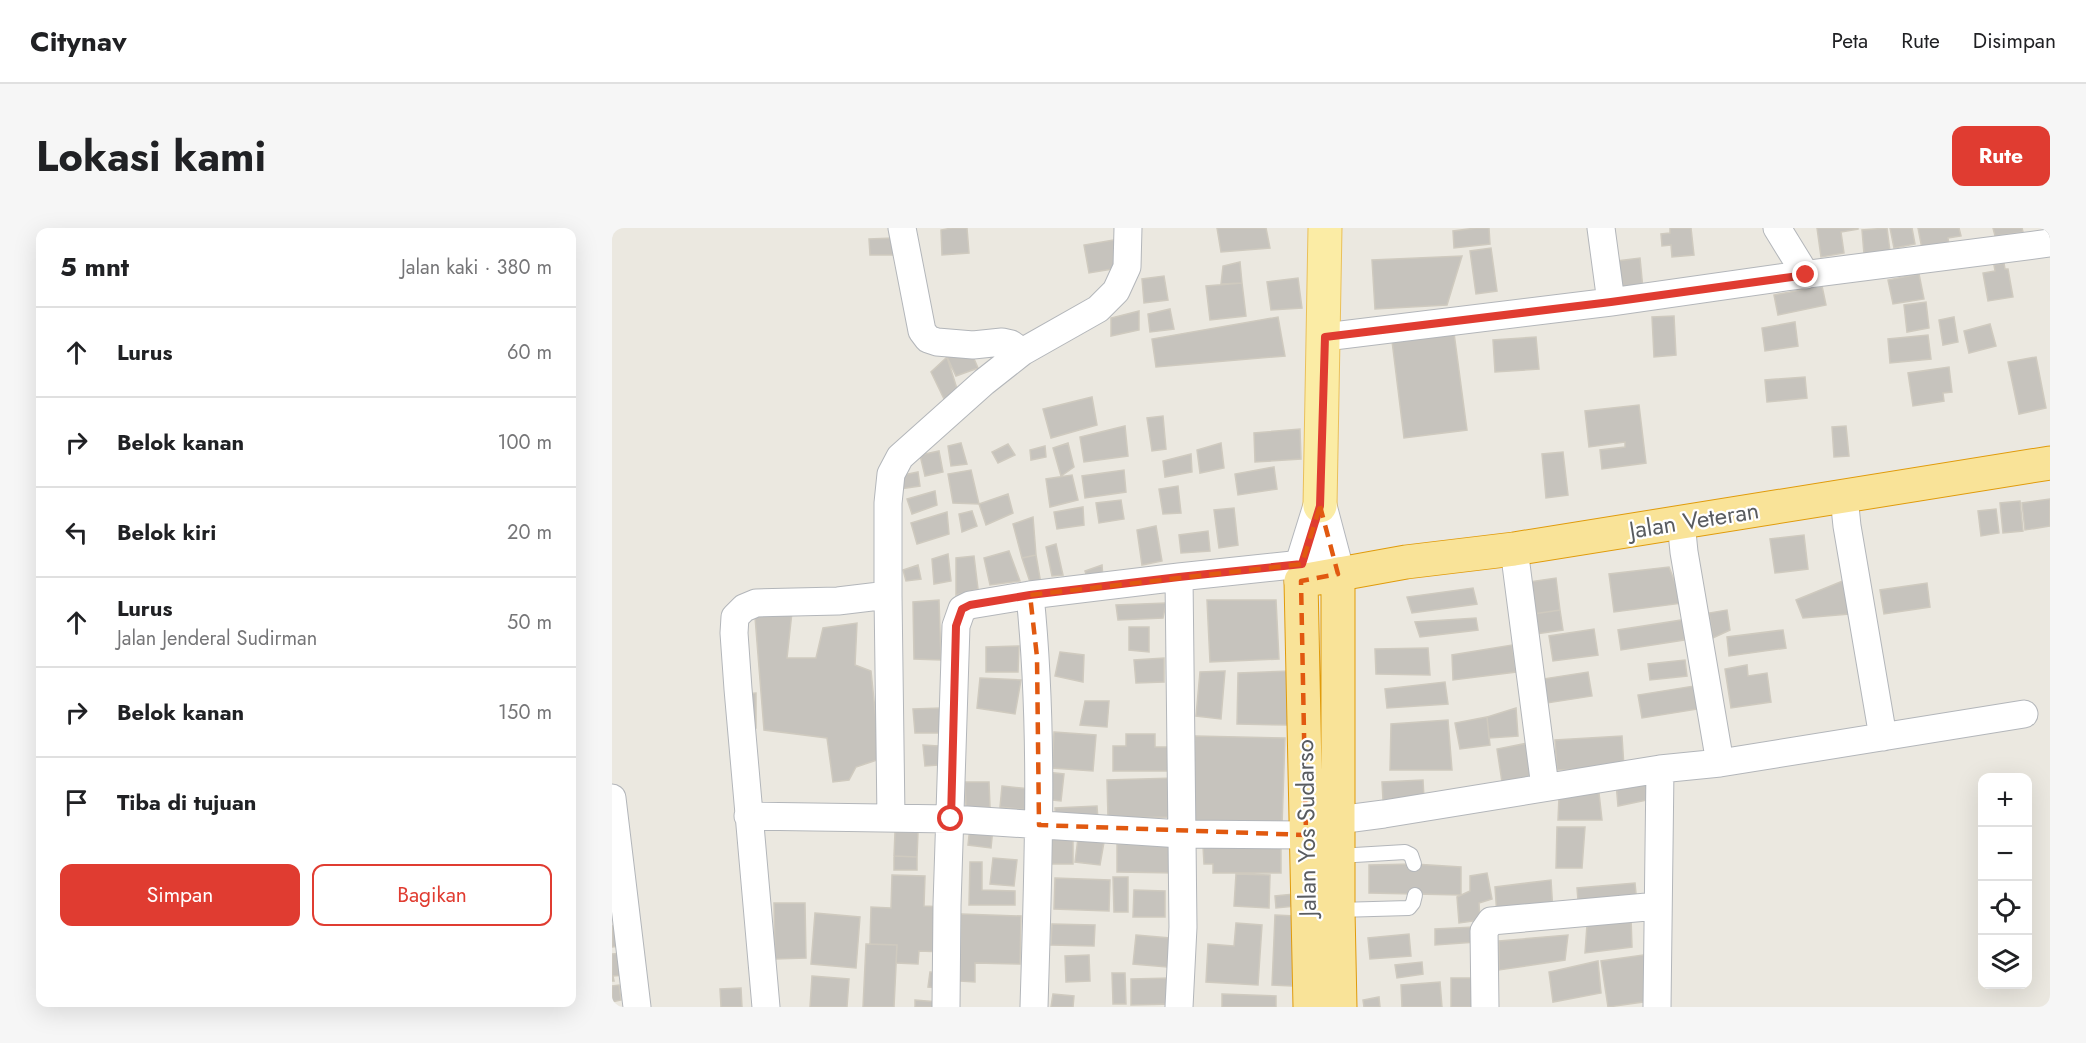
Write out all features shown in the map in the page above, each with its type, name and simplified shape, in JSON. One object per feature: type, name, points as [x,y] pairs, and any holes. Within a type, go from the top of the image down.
[{"type":"highway","name":"Jalan Veteran","points":[[1302,573],[1338,574],[1406,562],[1514,549],[2050,464]]},
{"type":"highway","name":"Jalan Yos Sudarso","points":[[1302,573],[1306,835],[1323,911],[1340,1007]]},
{"type":"highway","name":"Jalan Yos Sudarso","points":[[1310,1007],[1323,911],[1338,856],[1338,574]]},
{"type":"main road","points":[[1302,573],[1320,506],[1325,337],[1325,228]]},
{"type":"main road","points":[[1320,506],[1338,574]]},
{"type":"street","points":[[902,228],[922,331],[928,339],[973,345],[1002,342],[1011,344],[1022,352]]},
{"type":"street","points":[[891,818],[888,503],[891,474],[900,458],[984,382],[1022,352],[1098,309],[1116,291],[1127,267],[1128,228]]},
{"type":"street","points":[[1601,228],[1611,302]]},
{"type":"street","points":[[1777,228],[1806,275]]},
{"type":"street","points":[[1325,337],[1611,302],[2050,243]]},
{"type":"street","points":[[1844,497],[1883,737]]},
{"type":"street","points":[[1681,522],[1684,552],[1720,763]]},
{"type":"street","points":[[1514,549],[1545,787]]},
{"type":"street","points":[[946,1007],[956,626],[962,609],[970,605],[1030,595],[1179,577],[1302,573]]},
{"type":"street","points":[[1179,577],[1183,797],[1181,834],[1183,927],[1179,1007]]},
{"type":"street","points":[[766,1007],[748,816],[734,633],[735,617],[744,608],[756,603],[838,601],[888,595]]},
{"type":"street","points":[[1030,595],[1036,657],[1039,825],[1034,1007]]},
{"type":"street","points":[[1338,820],[1660,769],[1720,763],[2024,714]]},
{"type":"street","points":[[1657,1007],[1660,769]]},
{"type":"street","points":[[612,798],[638,1007]]},
{"type":"street","points":[[748,816],[951,819],[1181,834],[1306,835]]},
{"type":"street","points":[[1485,1007],[1484,931],[1491,921],[1658,906]]},
{"type":"lane","points":[[1338,856],[1405,852],[1411,855],[1414,864]]},
{"type":"lane","points":[[1323,911],[1409,908],[1415,895]]},
{"type":"highlighted area","points":[[1320,506],[1338,574],[1301,581],[1306,835],[1039,825],[1037,657],[1030,595],[1302,564]]},
{"type":"building","points":[[967,228],[969,253],[942,255],[941,230]]},
{"type":"building","points":[[1217,228],[1266,228],[1270,248],[1221,252]]},
{"type":"building","points":[[1489,228],[1490,244],[1454,248],[1453,231]]},
{"type":"building","points":[[1670,228],[1691,228],[1694,255],[1672,257],[1671,245],[1662,246],[1661,234],[1670,233]]},
{"type":"building","points":[[1817,228],[1858,229],[1841,232],[1844,253],[1821,257]]},
{"type":"building","points":[[1887,228],[1890,251],[1864,254],[1862,230]]},
{"type":"building","points":[[1890,228],[1912,228],[1915,244],[1894,248]]},
{"type":"building","points":[[1918,228],[1959,228],[1961,236],[1948,238],[1949,245],[1922,249]]},
{"type":"building","points":[[1993,228],[2022,228],[2023,232],[1995,236]]},
{"type":"building","points":[[893,238],[898,255],[870,255],[869,239]]},
{"type":"building","points":[[1120,239],[1118,268],[1089,273],[1084,245]]},
{"type":"building","points":[[1491,248],[1497,291],[1476,294],[1470,251]]},
{"type":"building","points":[[1462,256],[1447,305],[1375,309],[1372,260]]},
{"type":"building","points":[[1640,258],[1643,289],[1621,291],[1617,261]]},
{"type":"building","points":[[1240,262],[1242,283],[1221,284],[1223,266]]},
{"type":"building","points":[[2004,263],[2005,269],[2008,269],[2013,297],[1988,301],[1983,273],[1995,271],[1994,265]]},
{"type":"building","points":[[1919,274],[1924,299],[1893,304],[1888,280]]},
{"type":"building","points":[[1164,276],[1168,300],[1144,303],[1142,279]]},
{"type":"building","points":[[1298,278],[1302,308],[1271,310],[1267,282]]},
{"type":"building","points":[[1242,283],[1246,316],[1210,320],[1206,286]]},
{"type":"building","points":[[1822,286],[1826,305],[1778,315],[1774,295]]},
{"type":"building","points":[[1926,302],[1929,328],[1907,332],[1904,305]]},
{"type":"building","points":[[1170,309],[1174,329],[1150,332],[1148,314]]},
{"type":"building","points":[[1139,311],[1139,330],[1111,336],[1111,318]]},
{"type":"building","points":[[1674,316],[1676,355],[1654,357],[1652,317]]},
{"type":"building","points":[[1278,317],[1285,356],[1156,367],[1152,339]]},
{"type":"building","points":[[1954,317],[1958,342],[1943,345],[1939,320]]},
{"type":"building","points":[[1795,322],[1798,346],[1765,351],[1762,328]]},
{"type":"building","points":[[1990,324],[1996,346],[1969,353],[1964,331]]},
{"type":"building","points":[[1454,333],[1467,430],[1404,438],[1392,341]]},
{"type":"building","points":[[1928,335],[1931,359],[1890,363],[1888,339]]},
{"type":"building","points":[[1536,337],[1539,369],[1495,372],[1493,340]]},
{"type":"building","points":[[969,347],[978,368],[956,376],[947,357]]},
{"type":"building","points":[[947,357],[958,392],[945,401],[931,372]]},
{"type":"building","points":[[2036,357],[2046,408],[2019,414],[2008,362]]},
{"type":"building","points":[[1949,367],[1952,392],[1943,393],[1944,401],[1913,406],[1908,373]]},
{"type":"building","points":[[1805,377],[1807,398],[1767,402],[1765,380]]},
{"type":"building","points":[[1092,397],[1097,425],[1051,438],[1043,409]]},
{"type":"building","points":[[1639,405],[1646,463],[1602,469],[1600,450],[1625,447],[1625,442],[1589,447],[1585,411]]},
{"type":"building","points":[[1163,416],[1166,449],[1152,451],[1147,418]]},
{"type":"building","points":[[1125,426],[1128,456],[1084,462],[1080,437]]},
{"type":"building","points":[[1846,426],[1849,456],[1834,457],[1832,427]]},
{"type":"building","points":[[1300,429],[1301,459],[1255,462],[1254,433]]},
{"type":"building","points":[[961,443],[967,464],[951,466],[948,446]]},
{"type":"building","points":[[1068,443],[1074,467],[1061,476],[1053,448]]},
{"type":"building","points":[[1221,443],[1224,468],[1200,473],[1197,450]]},
{"type":"building","points":[[1008,444],[1015,455],[998,463],[992,452]]},
{"type":"building","points":[[1045,446],[1046,457],[1031,460],[1030,450]]},
{"type":"building","points":[[939,451],[943,472],[925,476],[920,455]]},
{"type":"building","points":[[1563,452],[1568,495],[1546,498],[1542,454]]},
{"type":"building","points":[[1191,454],[1192,472],[1165,477],[1163,461]]},
{"type":"building","points":[[1274,467],[1277,489],[1238,495],[1235,474]]},
{"type":"building","points":[[971,470],[979,504],[953,503],[948,474]]},
{"type":"building","points":[[1124,470],[1126,492],[1085,498],[1082,476]]},
{"type":"building","points":[[918,472],[920,486],[900,489],[898,476]]},
{"type":"building","points":[[1072,475],[1078,500],[1050,507],[1046,479]]},
{"type":"building","points":[[1178,486],[1181,513],[1163,514],[1159,489]]},
{"type":"building","points":[[935,491],[937,505],[912,514],[907,499]]},
{"type":"building","points":[[1008,494],[1013,513],[986,525],[979,504]]},
{"type":"building","points":[[2050,499],[2050,526],[2025,530],[2022,503]]},
{"type":"building","points":[[1121,500],[1124,519],[1099,523],[1096,503]]},
{"type":"building","points":[[2020,501],[2023,531],[2003,533],[2000,503]]},
{"type":"building","points":[[1083,507],[1084,525],[1057,529],[1054,512]]},
{"type":"building","points":[[1234,508],[1238,545],[1219,548],[1214,510]]},
{"type":"building","points":[[1996,509],[1999,533],[1981,536],[1978,511]]},
{"type":"building","points":[[972,511],[977,526],[962,532],[959,514]]},
{"type":"building","points":[[947,512],[949,534],[917,544],[911,523]]},
{"type":"building","points":[[1033,517],[1036,555],[1022,558],[1013,524]]},
{"type":"building","points":[[1156,526],[1162,561],[1142,565],[1137,530]]},
{"type":"building","points":[[1208,531],[1210,551],[1181,553],[1179,535]]},
{"type":"building","points":[[1804,535],[1808,569],[1775,573],[1770,539]]},
{"type":"building","points":[[1056,544],[1063,575],[1052,576],[1046,547]]},
{"type":"building","points":[[1009,551],[1020,581],[990,585],[984,558]]},
{"type":"building","points":[[948,554],[951,581],[934,584],[932,559]]},
{"type":"building","points":[[1036,555],[1041,584],[1031,585],[1022,558]]},
{"type":"building","points":[[974,556],[978,589],[956,595],[956,558]]},
{"type":"building","points":[[918,565],[921,579],[906,581],[903,570]]},
{"type":"building","points":[[1102,565],[1103,578],[1088,581],[1085,571]]},
{"type":"building","points":[[1669,567],[1683,603],[1614,612],[1609,574]]},
{"type":"building","points":[[1556,578],[1560,610],[1527,615],[1522,583]]},
{"type":"building","points":[[1845,580],[1849,614],[1803,618],[1796,600]]},
{"type":"building","points":[[1927,583],[1930,607],[1884,614],[1880,590]]},
{"type":"building","points":[[1473,588],[1477,604],[1412,613],[1407,597]]},
{"type":"building","points":[[939,600],[941,660],[914,659],[913,602]]},
{"type":"building","points":[[1207,600],[1276,600],[1279,659],[1210,662]]},
{"type":"building","points":[[1166,603],[1163,618],[1118,620],[1116,605]]},
{"type":"building","points":[[1560,610],[1563,630],[1529,635],[1527,615]]},
{"type":"building","points":[[1727,610],[1730,630],[1713,638],[1709,613]]},
{"type":"building","points":[[792,612],[787,658],[816,658],[823,628],[857,623],[855,665],[871,671],[880,759],[856,767],[849,780],[833,782],[827,738],[764,730],[755,617]]},
{"type":"building","points":[[1476,618],[1478,630],[1420,637],[1415,622]]},
{"type":"building","points":[[1688,619],[1684,640],[1621,650],[1618,630]]},
{"type":"building","points":[[1129,627],[1149,627],[1149,652],[1129,650]]},
{"type":"building","points":[[1594,629],[1598,655],[1553,661],[1549,636]]},
{"type":"building","points":[[1783,630],[1786,648],[1729,656],[1727,637]]},
{"type":"building","points":[[1512,645],[1516,672],[1453,680],[1452,655]]},
{"type":"building","points":[[1019,646],[1018,672],[986,672],[986,647]]},
{"type":"building","points":[[1428,648],[1430,675],[1376,674],[1375,649]]},
{"type":"building","points":[[1060,652],[1084,655],[1083,682],[1055,676]]},
{"type":"building","points":[[1164,658],[1164,682],[1136,683],[1134,660]]},
{"type":"building","points":[[1685,660],[1687,676],[1650,680],[1648,664]]},
{"type":"building","points":[[1747,665],[1748,676],[1767,673],[1771,702],[1731,708],[1725,669]]},
{"type":"building","points":[[1225,671],[1221,719],[1196,716],[1200,672]]},
{"type":"building","points":[[1291,671],[1289,725],[1237,724],[1238,673]]},
{"type":"building","points":[[1588,672],[1592,696],[1547,703],[1543,679]]},
{"type":"building","points":[[980,678],[1021,680],[1015,714],[977,708]]},
{"type":"building","points":[[1445,682],[1448,704],[1387,708],[1385,689]]},
{"type":"building","points":[[1694,686],[1698,709],[1642,718],[1638,695]]},
{"type":"building","points":[[756,693],[756,728],[743,728],[742,694]]},
{"type":"building","points":[[1085,701],[1109,701],[1107,727],[1080,725]]},
{"type":"building","points":[[941,708],[940,733],[915,733],[913,709]]},
{"type":"building","points":[[1516,708],[1518,736],[1489,738],[1487,717]]},
{"type":"building","points":[[1487,717],[1490,745],[1460,749],[1455,723]]},
{"type":"building","points":[[1448,720],[1452,770],[1390,770],[1391,724]]},
{"type":"building","points":[[1054,732],[1096,735],[1093,771],[1052,768]]},
{"type":"building","points":[[1126,734],[1155,734],[1155,747],[1170,747],[1170,771],[1113,771],[1113,746],[1126,746]]},
{"type":"building","points":[[1195,736],[1285,738],[1282,826],[1193,824]]},
{"type":"building","points":[[1622,736],[1624,767],[1557,770],[1555,740]]},
{"type":"building","points":[[1528,743],[1531,776],[1502,782],[1497,749]]},
{"type":"building","points":[[923,745],[938,746],[938,765],[925,766]]},
{"type":"building","points":[[1046,772],[1064,774],[1061,801],[1043,799]]},
{"type":"building","points":[[1175,778],[1176,817],[1108,818],[1107,780]]},
{"type":"building","points":[[1423,780],[1424,798],[1383,800],[1382,782]]},
{"type":"building","points":[[1650,780],[1652,799],[1618,806],[1616,783]]},
{"type":"building","points":[[965,782],[989,782],[990,807],[966,808]]},
{"type":"building","points":[[1002,786],[1031,789],[1029,810],[1000,807]]},
{"type":"building","points":[[1599,793],[1602,820],[1558,820],[1559,797]]},
{"type":"building","points":[[1097,806],[1098,820],[1056,823],[1055,808]]},
{"type":"building","points":[[970,826],[993,828],[991,848],[968,845]]},
{"type":"building","points":[[1557,827],[1585,827],[1582,868],[1556,868]]},
{"type":"building","points":[[895,832],[918,832],[917,857],[894,856]]},
{"type":"building","points":[[1052,835],[1073,835],[1073,864],[1052,864]]},
{"type":"building","points":[[1281,836],[1281,873],[1213,873],[1213,864],[1204,864],[1203,846]]},
{"type":"building","points":[[1078,838],[1104,842],[1100,865],[1075,862]]},
{"type":"building","points":[[1117,844],[1175,846],[1175,873],[1117,872]]},
{"type":"building","points":[[894,856],[917,857],[917,870],[894,870]]},
{"type":"building","points":[[993,858],[1017,860],[1014,886],[990,884]]},
{"type":"building","points":[[970,862],[982,862],[982,890],[1015,891],[1015,905],[969,905]]},
{"type":"building","points":[[1414,864],[1461,867],[1461,895],[1369,893],[1369,865]]},
{"type":"building","points":[[1487,873],[1492,899],[1479,903],[1480,920],[1459,923],[1457,897],[1470,891],[1470,876]]},
{"type":"building","points":[[1236,874],[1270,875],[1269,908],[1234,906]]},
{"type":"building","points":[[892,875],[925,876],[924,906],[944,907],[943,952],[919,951],[918,964],[896,963],[897,945],[870,944],[871,907],[891,908]]},
{"type":"building","points":[[1113,877],[1128,877],[1128,912],[1114,912]]},
{"type":"building","points":[[1055,878],[1110,880],[1109,911],[1054,909]]},
{"type":"building","points":[[1551,880],[1553,912],[1497,916],[1495,887]]},
{"type":"building","points":[[1635,883],[1637,904],[1579,913],[1577,888]]},
{"type":"building","points":[[1134,890],[1165,891],[1165,917],[1133,917]]},
{"type":"building","points":[[1294,894],[1295,906],[1276,908],[1275,896]]},
{"type":"building","points":[[774,903],[805,903],[806,958],[775,959]]},
{"type":"building","points":[[815,913],[860,917],[856,968],[811,964]]},
{"type":"building","points":[[961,914],[1021,916],[1020,964],[975,963],[975,982],[960,981]]},
{"type":"building","points":[[1275,915],[1295,916],[1292,986],[1272,985]]},
{"type":"building","points":[[1631,917],[1632,947],[1585,953],[1587,925]]},
{"type":"building","points":[[1236,923],[1262,925],[1258,985],[1206,982],[1208,944],[1234,946]]},
{"type":"building","points":[[1052,924],[1095,925],[1094,946],[1051,945]]},
{"type":"building","points":[[617,925],[619,946],[612,947],[612,926]]},
{"type":"building","points":[[1474,927],[1476,942],[1435,945],[1435,929]]},
{"type":"building","points":[[1409,934],[1411,956],[1370,959],[1368,938]]},
{"type":"building","points":[[1136,935],[1170,938],[1167,967],[1133,964]]},
{"type":"building","points":[[1568,935],[1565,960],[1499,970],[1499,941]]},
{"type":"building","points":[[866,944],[897,945],[894,1007],[863,1007]]},
{"type":"building","points":[[622,953],[624,975],[613,976],[614,981],[612,981],[612,954]]},
{"type":"building","points":[[1650,954],[1650,1001],[1608,1007],[1601,961]]},
{"type":"building","points":[[1089,955],[1090,981],[1066,982],[1065,956]]},
{"type":"building","points":[[1598,961],[1601,993],[1553,1002],[1549,972]]},
{"type":"building","points":[[1422,962],[1423,974],[1397,978],[1395,965]]},
{"type":"building","points":[[930,972],[941,973],[939,988],[928,987]]},
{"type":"building","points":[[1112,973],[1125,973],[1126,1004],[1113,1004]]},
{"type":"building","points":[[812,976],[849,979],[847,1007],[810,1007]]},
{"type":"building","points":[[1171,978],[1172,1004],[1131,1005],[1131,979]]},
{"type":"building","points":[[1451,978],[1473,978],[1475,1007],[1451,1007]]},
{"type":"building","points":[[1440,982],[1442,1007],[1402,1007],[1401,985]]},
{"type":"building","points":[[619,985],[621,1000],[612,1002],[612,986]]},
{"type":"building","points":[[741,988],[742,1007],[721,1007],[720,989]]},
{"type":"building","points":[[1053,994],[1074,996],[1073,1007],[1051,1007]]},
{"type":"building","points":[[1222,994],[1276,996],[1276,1007],[1222,1007]]},
{"type":"building","points":[[1379,997],[1380,1007],[1364,1007],[1363,1000]]},
{"type":"building","points":[[915,1000],[938,1002],[938,1007],[915,1007]]},
{"type":"route","points":[[951,819],[956,626],[962,609],[970,605],[1030,595],[1302,564],[1320,506],[1325,337],[1611,302],[1806,275]]}]
